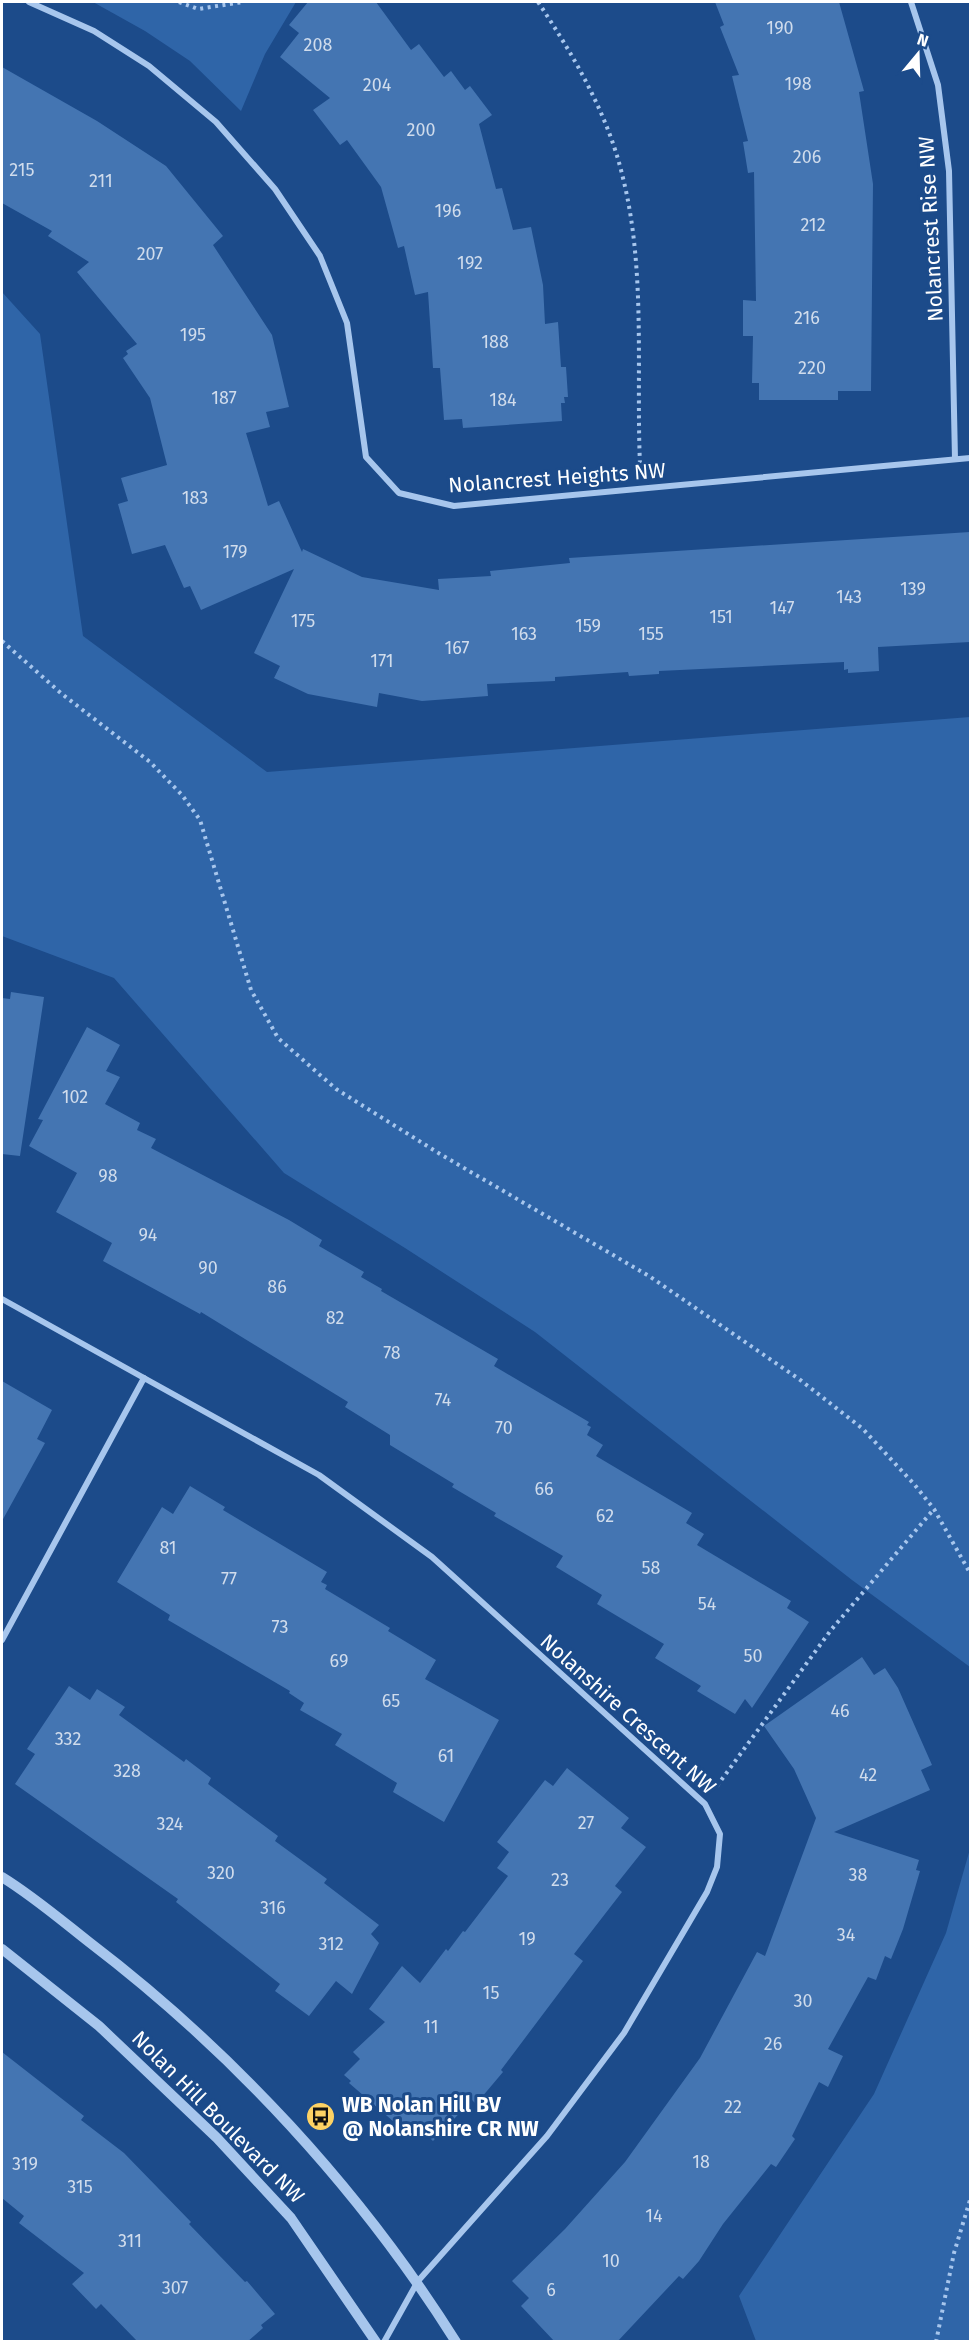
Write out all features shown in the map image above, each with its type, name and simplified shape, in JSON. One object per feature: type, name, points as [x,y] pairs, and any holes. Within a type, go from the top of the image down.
[{"type":"street","name":"Nolancrest Heights NW","points":[[29,2],[94,31],[149,66],[216,122],[275,189],[320,256],[347,323],[366,457],[399,494],[454,506],[970,458]]},
{"type":"street","name":"Nolancrest Rise NW","points":[[911,2],[938,85],[949,171],[955,459]]},
{"type":"street","name":"Nolanshire Crescent NW","points":[[2,1299],[319,1475],[432,1557],[705,1804],[720,1834],[717,1867],[707,1892],[624,2033],[547,2136],[418,2281],[384,2342]]},
{"type":"street","points":[[2,1640],[144,1378]]},
{"type":"street","name":"Nolan Hill Boulevard NW","points":[[2,1878],[151,1990],[249,2084],[343,2185],[418,2281],[456,2342]]},
{"type":"street","name":"Nolan Hill Boulevard NW","points":[[2,1949],[99,2026],[217,2138],[291,2218],[376,2342]]},
{"type":"path","points":[[179,2],[198,9],[243,2]]},
{"type":"path","points":[[538,2],[576,65],[604,118],[623,177],[634,238],[638,302],[641,490]]},
{"type":"path","points":[[2,641],[62,694],[150,762],[182,795],[200,820],[250,990],[278,1038],[336,1089],[501,1190],[649,1275],[799,1379],[863,1429],[934,1509],[970,1573]]},
{"type":"path","points":[[705,1804],[734,1760],[831,1630],[934,1509]]},
{"type":"path","points":[[936,2342],[954,2253],[970,2199]]},
{"type":"shaded area","points":[[93,2],[296,2],[265,54],[241,111],[190,61],[145,31]]},
{"type":"shaded area","points":[[2,292],[40,334],[83,636],[267,772],[970,717],[970,1667],[852,1580],[535,1332],[284,1173],[114,978],[2,936]]},
{"type":"shaded area","points":[[970,1849],[970,2341],[756,2341],[739,2296],[874,2094],[946,1933]]},
{"type":"building","points":[[308,2],[376,2],[411,50],[419,44],[444,77],[451,71],[465,90],[470,86],[492,115],[479,124],[496,189],[502,188],[513,230],[531,227],[543,285],[545,324],[558,322],[561,367],[566,367],[568,397],[564,397],[565,403],[561,403],[562,421],[463,428],[462,419],[444,420],[440,368],[433,368],[428,292],[415,295],[404,246],[398,248],[381,187],[347,140],[340,145],[313,110],[330,98],[280,57],[299,33],[289,25]]},
{"type":"building","points":[[715,2],[839,2],[864,91],[859,92],[873,184],[871,391],[838,391],[838,400],[759,400],[759,383],[752,383],[753,336],[743,336],[743,300],[756,301],[754,172],[748,173],[743,142],[748,141],[732,76],[739,75],[720,27],[724,25]]},
{"type":"building","points":[[2,67],[97,121],[166,166],[223,236],[213,245],[272,335],[289,407],[266,412],[270,427],[246,433],[268,506],[279,501],[302,552],[303,549],[362,577],[439,590],[438,579],[491,576],[490,571],[570,563],[569,558],[970,532],[970,642],[878,647],[879,671],[848,673],[848,669],[844,670],[844,662],[659,671],[659,674],[629,676],[628,672],[555,677],[555,681],[487,684],[488,696],[422,701],[379,693],[377,707],[308,694],[274,678],[280,666],[254,653],[294,569],[201,610],[190,586],[184,588],[165,545],[132,554],[118,504],[128,501],[121,478],[167,465],[150,398],[123,358],[128,354],[126,351],[137,344],[77,272],[89,262],[48,236],[52,231],[2,203]]},
{"type":"building","points":[[11,992],[44,997],[20,1156],[2,1154],[2,998],[10,999]]},
{"type":"building","points":[[87,1027],[120,1045],[106,1071],[120,1077],[105,1104],[140,1123],[137,1130],[156,1139],[151,1148],[289,1220],[322,1240],[319,1246],[364,1272],[361,1277],[382,1289],[381,1291],[498,1359],[494,1366],[589,1422],[587,1425],[591,1427],[587,1435],[603,1445],[596,1456],[692,1513],[686,1523],[704,1534],[697,1545],[791,1601],[787,1608],[809,1622],[752,1708],[745,1699],[735,1714],[697,1691],[701,1686],[655,1658],[664,1644],[597,1604],[602,1595],[556,1567],[563,1556],[494,1516],[496,1513],[452,1487],[454,1484],[390,1445],[390,1435],[345,1407],[348,1402],[201,1312],[200,1314],[103,1261],[112,1243],[56,1212],[77,1173],[29,1146],[43,1120],[38,1119]]},
{"type":"building","points":[[2,1381],[52,1410],[37,1439],[45,1443],[2,1521]]},
{"type":"building","points":[[190,1486],[225,1507],[223,1510],[327,1572],[321,1582],[327,1585],[325,1589],[390,1628],[388,1631],[436,1660],[425,1679],[499,1720],[444,1822],[393,1792],[397,1783],[335,1745],[342,1734],[300,1710],[304,1703],[289,1693],[290,1691],[168,1620],[170,1615],[117,1582],[162,1507],[173,1514]]},
{"type":"building","points":[[862,1657],[874,1675],[885,1668],[898,1688],[932,1765],[921,1770],[930,1790],[834,1832],[919,1860],[916,1870],[920,1871],[903,1929],[891,1959],[885,1956],[876,1980],[868,1977],[828,2049],[843,2056],[828,2087],[819,2082],[792,2136],[795,2139],[776,2167],[771,2164],[723,2224],[699,2261],[683,2279],[679,2276],[617,2342],[555,2342],[521,2306],[529,2298],[512,2281],[565,2229],[625,2162],[700,2058],[757,1952],[765,1956],[816,1818],[794,1769],[764,1726]]},
{"type":"building","points":[[69,1686],[90,1700],[97,1689],[125,1707],[119,1715],[184,1762],[186,1759],[211,1778],[208,1784],[278,1836],[275,1841],[327,1879],[324,1883],[379,1925],[371,1934],[379,1943],[352,1994],[336,1981],[309,2016],[275,1991],[280,1984],[176,1902],[178,1899],[15,1784],[35,1754],[27,1749]]},
{"type":"building","points":[[567,1768],[629,1818],[621,1828],[646,1847],[615,1886],[622,1892],[574,1954],[583,1961],[501,2070],[503,2072],[476,2104],[472,2100],[433,2141],[418,2126],[409,2135],[349,2083],[351,2081],[344,2075],[360,2059],[353,2052],[385,2022],[369,2009],[402,1966],[420,1983],[446,1949],[448,1951],[463,1931],[465,1932],[508,1876],[497,1868],[509,1852],[497,1842],[545,1780],[553,1786]]},
{"type":"building","points":[[2,2052],[84,2116],[81,2120],[124,2153],[191,2222],[189,2224],[245,2282],[247,2281],[275,2314],[261,2325],[263,2328],[247,2342],[138,2342],[101,2304],[96,2309],[72,2284],[84,2273],[19,2223],[24,2216],[2,2198]]},
{"type":"place","name":"WB Nolan Hill BV @ Nolanshire CR NW","points":[[321,2117]]}]
